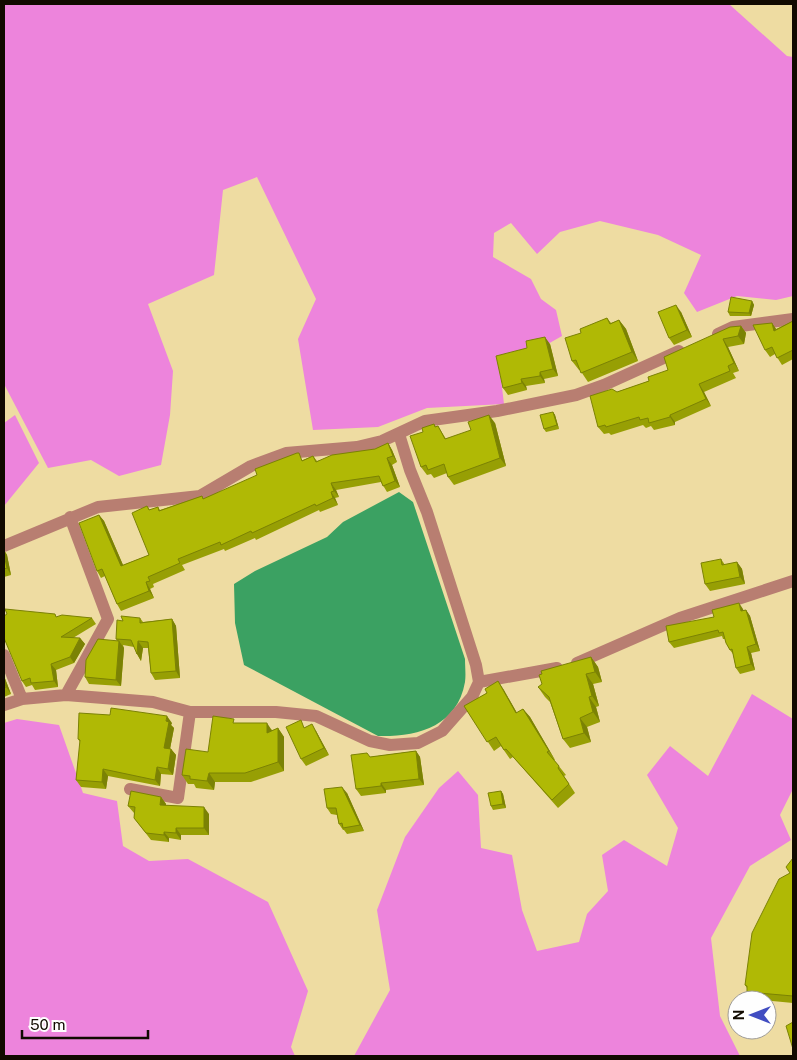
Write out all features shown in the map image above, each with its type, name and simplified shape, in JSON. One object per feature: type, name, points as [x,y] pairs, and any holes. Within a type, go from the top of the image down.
[{"type":"street","points":[[707,338],[733,327],[793,319]]},
{"type":"street","points":[[4,546],[98,507],[200,496],[251,466],[286,453],[357,447],[382,442],[425,421],[497,411],[576,394],[604,385],[690,346]]},
{"type":"street","points":[[4,705],[22,699],[66,696],[153,702],[190,712],[276,712],[316,716],[370,741],[390,746],[418,743],[442,731],[472,697],[479,682],[476,665],[428,512],[410,470],[398,434]]},
{"type":"street","points":[[66,696],[108,619],[70,517]]},
{"type":"street","points":[[479,682],[582,662],[680,618],[793,581]]},
{"type":"street","points":[[4,655],[22,699]]},
{"type":"street","points":[[130,789],[178,798],[190,712]]},
{"type":"shaded area","points":[[4,4],[729,4],[787,56],[793,57],[793,296],[776,300],[737,296],[697,312],[684,293],[701,255],[658,235],[600,221],[560,232],[537,254],[511,223],[494,233],[493,257],[531,279],[541,299],[556,310],[562,336],[500,371],[504,404],[427,408],[378,427],[313,430],[298,339],[316,299],[257,177],[223,190],[214,275],[148,304],[173,371],[170,415],[161,465],[119,476],[91,460],[48,468],[4,384]]},
{"type":"shaded area","points":[[15,415],[39,463],[4,506],[4,423]]},
{"type":"shaded area","points":[[399,492],[413,502],[465,659],[465,682],[461,697],[454,710],[433,726],[407,734],[378,736],[244,665],[235,623],[234,584],[255,571],[327,537],[343,522]]},
{"type":"shaded area","points":[[752,694],[793,719],[793,789],[780,815],[791,840],[750,866],[711,938],[720,1016],[727,1030],[727,1040],[732,1040],[740,1056],[354,1056],[390,990],[377,910],[405,837],[439,788],[458,771],[478,795],[481,848],[512,855],[522,910],[537,951],[579,942],[587,914],[608,891],[602,855],[624,840],[667,866],[678,828],[647,775],[670,746],[708,776]]},
{"type":"shaded area","points":[[17,719],[59,725],[83,793],[117,801],[123,846],[149,861],[188,859],[268,902],[308,991],[291,1047],[295,1056],[4,1056],[4,723]]},
{"type":"building","points":[[731,297],[752,301],[749,313],[728,312]]},
{"type":"building","points":[[676,305],[687,330],[669,338],[658,312]]},
{"type":"building","points":[[607,318],[610,324],[619,320],[632,352],[581,373],[576,360],[572,361],[565,338],[581,333],[580,329]]},
{"type":"building","points":[[793,321],[793,350],[777,358],[772,347],[765,350],[753,325],[772,323],[774,331]]},
{"type":"building","points":[[741,326],[738,336],[723,339],[734,363],[728,366],[730,371],[699,384],[706,399],[670,415],[670,417],[649,423],[648,418],[640,420],[639,417],[606,427],[605,425],[598,427],[590,396],[612,389],[617,392],[649,381],[648,377],[668,370],[664,357],[730,327]]},
{"type":"building","points":[[545,337],[553,369],[540,372],[540,376],[521,379],[522,383],[503,388],[496,356],[527,348],[526,341]]},
{"type":"building","points":[[553,412],[557,425],[544,429],[540,415]]},
{"type":"building","points":[[489,415],[500,458],[448,477],[444,464],[428,470],[426,465],[421,467],[410,436],[423,432],[422,428],[434,424],[435,427],[438,426],[445,439],[471,430],[468,422]]},
{"type":"building","points":[[388,443],[393,456],[387,458],[395,481],[383,486],[379,476],[331,483],[334,491],[331,492],[333,498],[316,506],[315,504],[252,533],[251,531],[221,545],[220,542],[178,559],[180,563],[148,577],[150,581],[146,582],[149,591],[117,604],[102,569],[97,571],[79,523],[99,515],[121,566],[149,555],[132,513],[147,506],[149,510],[158,507],[159,511],[202,496],[203,499],[257,475],[255,469],[297,453],[299,453],[302,461],[313,456],[316,462],[332,455],[375,449]]},
{"type":"building","points":[[4,555],[7,568],[4,569]]},
{"type":"building","points":[[721,559],[722,565],[737,562],[740,577],[705,584],[701,563]]},
{"type":"building","points":[[739,603],[741,611],[746,610],[756,644],[747,647],[751,664],[736,668],[732,649],[730,650],[726,643],[723,632],[719,633],[718,630],[669,642],[666,626],[714,617],[712,610]]},
{"type":"building","points":[[5,609],[55,614],[56,617],[62,615],[92,618],[61,637],[80,638],[70,657],[51,664],[54,681],[31,683],[30,678],[22,681],[4,638],[4,616],[7,614]]},
{"type":"building","points":[[121,616],[140,618],[140,623],[172,619],[176,671],[151,673],[148,642],[138,641],[137,654],[131,640],[116,639],[117,620],[123,621]]},
{"type":"building","points":[[98,639],[119,641],[116,680],[85,677],[86,660]]},
{"type":"building","points":[[591,657],[595,672],[586,674],[592,696],[589,697],[593,712],[580,718],[584,733],[563,739],[549,697],[538,687],[542,684],[539,675],[542,674],[541,671]]},
{"type":"building","points":[[498,681],[516,713],[523,709],[549,751],[547,752],[559,766],[558,768],[569,784],[552,800],[506,749],[504,750],[496,737],[487,742],[464,706],[487,693],[485,689]]},
{"type":"building","points":[[111,708],[167,716],[166,721],[169,722],[164,748],[171,749],[168,769],[157,767],[155,780],[103,769],[102,782],[76,780],[80,740],[78,739],[79,713],[110,715]]},
{"type":"building","points":[[213,716],[234,719],[233,723],[267,723],[267,733],[278,728],[278,762],[245,773],[209,773],[207,781],[190,779],[190,776],[182,775],[186,749],[208,752]]},
{"type":"building","points":[[301,720],[304,728],[312,724],[324,748],[301,759],[286,727]]},
{"type":"building","points":[[416,751],[419,779],[381,783],[381,786],[356,789],[351,755],[367,753],[370,757]]},
{"type":"building","points":[[342,787],[360,825],[343,828],[342,823],[339,824],[336,808],[327,808],[324,789]]},
{"type":"building","points":[[131,791],[161,797],[160,805],[204,807],[204,828],[176,828],[176,833],[164,832],[164,835],[146,833],[134,818],[135,807],[128,806]]},
{"type":"building","points":[[501,791],[503,804],[491,806],[488,793]]},
{"type":"building","points":[[793,858],[793,996],[777,995],[777,990],[747,990],[745,985],[752,933],[779,879],[790,873],[786,867]]},
{"type":"building","points":[[793,1022],[793,1049],[786,1026]]}]
